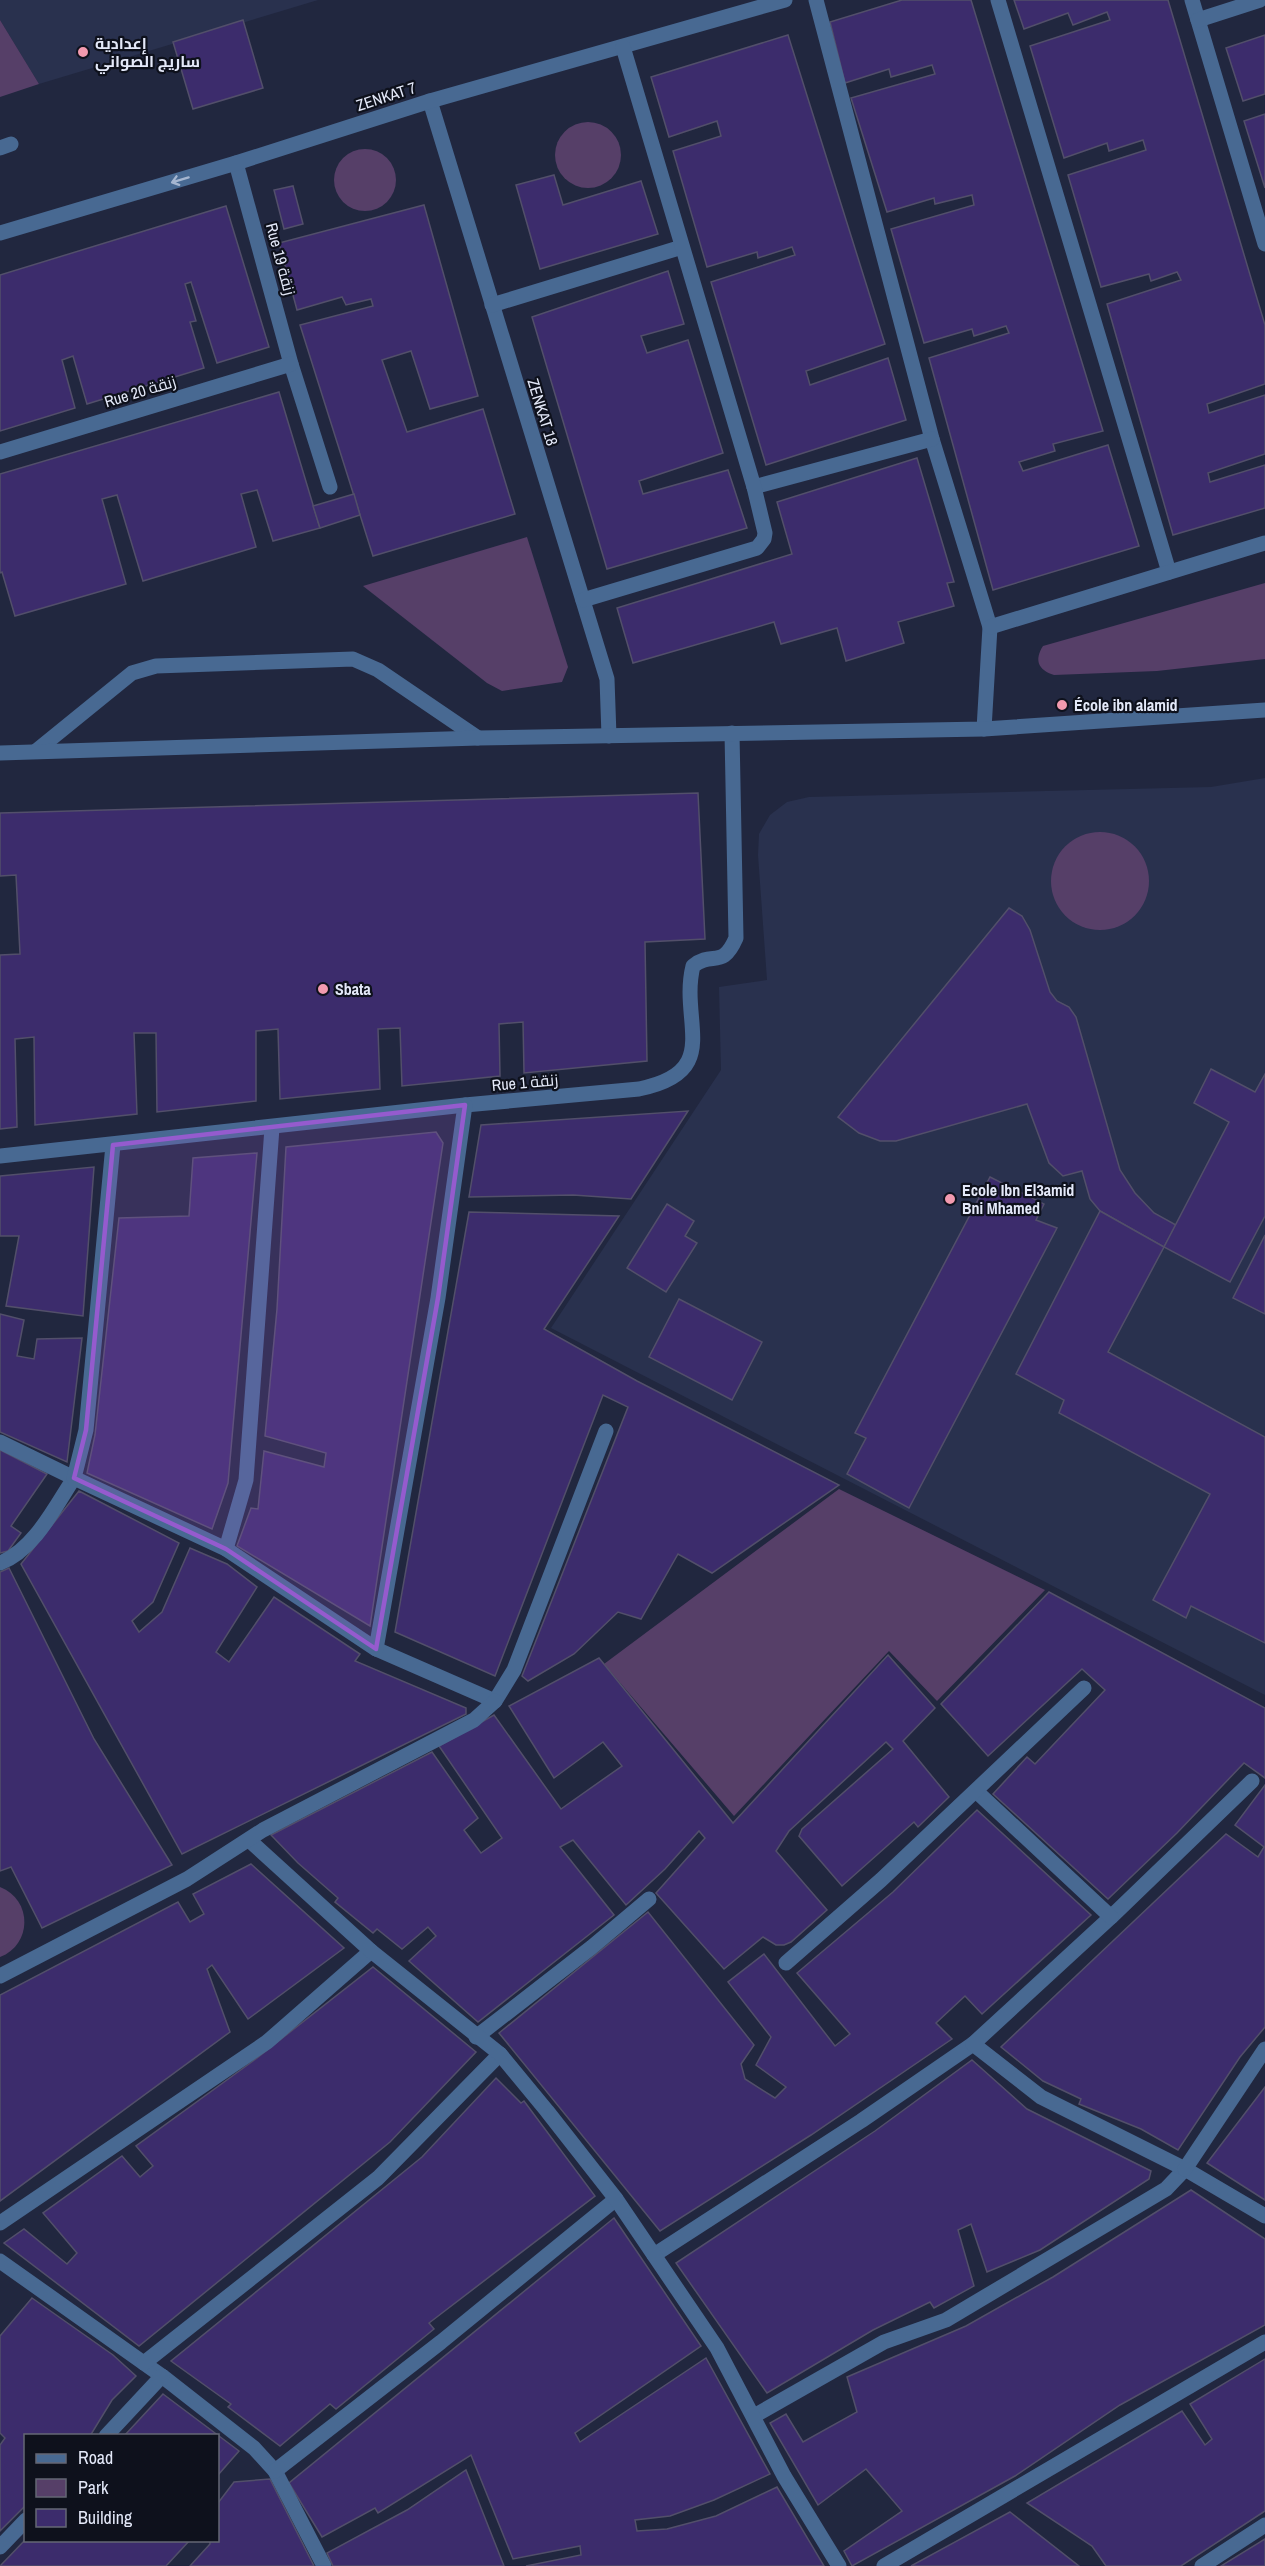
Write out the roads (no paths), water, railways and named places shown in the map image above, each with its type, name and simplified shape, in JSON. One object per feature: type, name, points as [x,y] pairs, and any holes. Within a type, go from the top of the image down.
[{"type":"street","name":"ZENKAT 7","points":[[0,233],[236,163],[430,101],[785,0]]},
{"type":"street","points":[[816,0],[933,438],[990,627],[984,729]]},
{"type":"street","points":[[998,0],[1169,572]]},
{"type":"street","points":[[1192,0],[1265,244]]},
{"type":"street","points":[[1198,20],[1260,0]]},
{"type":"street","points":[[583,600],[757,548],[764,539],[765,528],[623,47]]},
{"type":"street","name":"ZENKAT 18","points":[[430,101],[607,679],[609,736]]},
{"type":"street","name":"Rue 19 زنقة","points":[[236,163],[291,364],[330,487]]},
{"type":"street","points":[[492,305],[682,247]]},
{"type":"street","name":"Rue 20 زنقة","points":[[0,452],[291,364]]},
{"type":"street","points":[[753,487],[933,438]]},
{"type":"street","points":[[990,627],[1265,543]]},
{"type":"street","points":[[36,751],[132,674],[156,666],[352,659],[378,670],[478,738]]},
{"type":"street","points":[[0,753],[478,738],[984,729],[1265,710]]},
{"type":"street","name":"Rue 1 زنقة","points":[[0,1156],[661,1085],[677,1074],[689,1061],[695,1043],[689,988],[693,966],[699,961],[723,958],[731,950],[736,938],[732,733]]},
{"type":"street","points":[[376,1649],[438,1298],[465,1105]]},
{"type":"street","points":[[226,1550],[246,1480],[272,1128]]},
{"type":"street","points":[[0,1563],[15,1557],[44,1524],[74,1478],[86,1430],[113,1145]]},
{"type":"street","points":[[0,1976],[188,1879],[263,1830],[474,1720],[495,1701],[514,1670],[606,1431]]},
{"type":"street","points":[[0,1442],[226,1550],[376,1649],[495,1701]]},
{"type":"street","points":[[786,1963],[881,1880],[1084,1688]]},
{"type":"street","points":[[654,2255],[861,2121],[973,2044],[1111,1917],[1252,1781]]},
{"type":"street","points":[[976,1791],[1111,1917]]},
{"type":"street","points":[[249,1840],[371,1951],[500,2054],[616,2199],[717,2348],[784,2476],[839,2566]]},
{"type":"street","points":[[476,2037],[592,1947],[649,1899]]},
{"type":"street","points":[[0,2223],[267,2042],[371,1951]]},
{"type":"street","points":[[973,2044],[1041,2097],[1185,2169],[1265,2216]]},
{"type":"street","points":[[754,2416],[884,2342],[946,2320],[1166,2190],[1185,2169],[1265,2049]]},
{"type":"street","points":[[144,2363],[378,2178],[500,2054]]},
{"type":"street","points":[[275,2471],[441,2343],[616,2199]]},
{"type":"street","points":[[0,2260],[162,2376],[254,2448],[275,2471],[324,2566]]},
{"type":"street","points":[[884,2566],[1265,2342]]},
{"type":"street","points":[[108,2434],[162,2376]]},
{"type":"street","points":[[0,2547],[24,2522]]},
{"type":"street","points":[[1202,2566],[1265,2525]]},
{"type":"place","name":"إعدادية ساريج الصواني","points":[[83,52]]},
{"type":"place","name":"École ibn alamid","points":[[1062,705]]},
{"type":"place","name":"Sbata","points":[[323,989]]},
{"type":"place","name":"Ecole Ibn El3amid Bni Mhamed","points":[[950,1199]]}]
